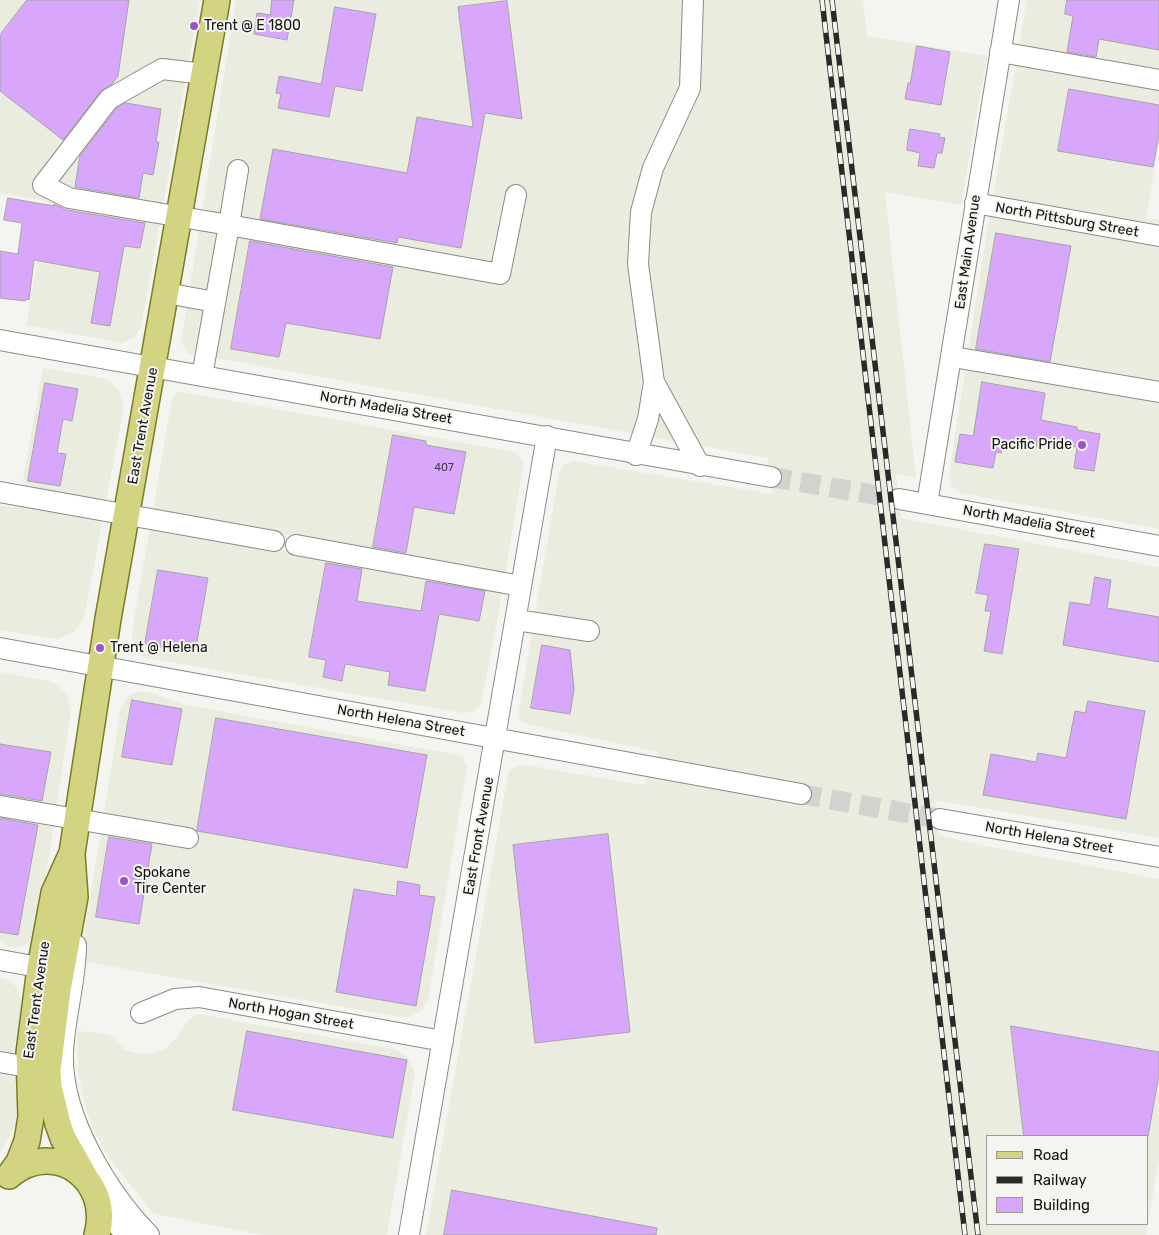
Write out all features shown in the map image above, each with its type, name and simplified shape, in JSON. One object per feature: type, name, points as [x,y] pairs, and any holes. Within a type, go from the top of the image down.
[{"type":"main road","name":"East Trent Avenue","points":[[99,1200],[64,1138],[49,1087],[54,893],[72,852],[78,820],[101,665],[217,0]]},
{"type":"main road","name":"East Trent Avenue","points":[[4,1181],[19,1162],[27,1142],[31,1116],[28,1067],[30,1037],[75,897],[72,852]]},
{"type":"main road","points":[[4,1181],[26,1164],[47,1161],[68,1165],[85,1177]]},
{"type":"main road","points":[[97,1235],[101,1212],[99,1200]]},
{"type":"street","points":[[636,455],[648,419],[654,382],[638,264],[641,212],[653,168],[690,88],[693,0]]},
{"type":"street","name":"East Main Avenue","points":[[928,504],[1009,0]]},
{"type":"street","points":[[1000,52],[1159,80]]},
{"type":"street","points":[[204,74],[162,69],[109,99],[43,185],[69,198],[180,216],[500,274],[516,195]]},
{"type":"street","points":[[202,376],[238,170]]},
{"type":"street","name":"North Pittsburg Street","points":[[975,203],[1159,236]]},
{"type":"street","points":[[166,293],[215,302]]},
{"type":"street","name":"North Madelia Street","points":[[0,340],[547,436],[636,455],[771,477]]},
{"type":"street","points":[[952,357],[1159,392]]},
{"type":"street","points":[[654,382],[700,466]]},
{"type":"street","name":"East Front Avenue","points":[[409,1235],[547,436]]},
{"type":"street","points":[[0,492],[274,541]]},
{"type":"street","name":"North Madelia Street","points":[[899,499],[1159,546]]},
{"type":"street","points":[[296,545],[521,586]]},
{"type":"street","points":[[516,620],[590,631]]},
{"type":"street","name":"North Helena Street","points":[[0,648],[801,794]]},
{"type":"street","points":[[0,806],[188,838]]},
{"type":"street","name":"North Helena Street","points":[[940,819],[1159,857]]},
{"type":"street","points":[[75,897],[76,950],[63,1054],[64,1082],[68,1101],[82,1136],[115,1194],[149,1235]]},
{"type":"street","points":[[0,960],[51,970]]},
{"type":"street","name":"North Hogan Street","points":[[141,1013],[175,999],[199,998],[443,1041]]},
{"type":"street","points":[[0,1062],[28,1067]]},
{"type":"street","points":[[99,1200],[108,1216],[126,1235]]},
{"type":"shaded area","points":[[0,0],[200,0],[141,327],[134,338],[122,343],[26,325],[48,201],[0,193]]},
{"type":"shaded area","points":[[236,0],[863,0],[867,36],[987,56],[961,205],[885,192],[916,478],[896,474],[901,518],[1159,567],[1159,838],[935,800],[939,835],[991,847],[1159,879],[1159,1159],[1149,1217],[1149,1135],[986,1135],[986,1225],[1148,1225],[1146,1235],[426,1235],[509,770],[520,764],[644,785],[659,752],[530,725],[522,722],[518,716],[559,472],[564,465],[574,461],[772,494],[768,458],[188,353],[181,342]]},
{"type":"shaded area","points":[[1027,0],[1159,0],[1159,143],[1146,218],[1159,220],[1159,529],[960,493],[952,486],[949,474],[986,237]]},
{"type":"shaded area","points":[[43,368],[107,379],[119,390],[124,406],[84,619],[74,632],[57,639],[0,630],[0,505],[18,508]]},
{"type":"shaded area","points":[[182,392],[515,452],[522,459],[523,468],[505,575],[153,511],[172,399],[176,393]]},
{"type":"shaded area","points":[[150,526],[503,589],[481,705],[473,712],[462,713],[142,657],[133,645],[132,632]]},
{"type":"shaded area","points":[[0,672],[50,681],[66,692],[71,711],[38,929],[28,943],[15,948],[7,946],[0,941]]},
{"type":"shaded area","points":[[138,692],[149,692],[182,704],[463,756],[467,767],[428,999],[422,1010],[412,1016],[401,1017],[80,961],[121,707],[129,695]]},
{"type":"shaded area","points":[[0,977],[11,981],[17,988],[23,1006],[19,1111],[15,1126],[0,1153]]},
{"type":"shaded area","points":[[196,1015],[394,1049],[407,1056],[415,1073],[387,1235],[263,1235],[154,1214],[109,1158],[92,1126],[85,1106],[78,1071],[77,1031],[109,1034],[125,1050],[139,1054],[153,1053],[166,1048],[178,1036],[186,1022]]},
{"type":"building","points":[[27,0],[129,0],[118,76],[112,84],[100,92],[63,140],[0,91],[0,35]]},
{"type":"building","points":[[272,0],[294,0],[287,40],[254,34],[257,13],[270,15]]},
{"type":"building","points":[[1067,0],[1159,0],[1159,50],[1099,39],[1096,57],[1067,52],[1073,16],[1065,14]]},
{"type":"building","points":[[507,1],[522,119],[485,113],[461,248],[398,237],[397,243],[260,219],[273,149],[407,173],[417,117],[473,127],[458,7]]},
{"type":"building","points":[[335,7],[376,14],[362,91],[335,86],[329,117],[278,108],[281,94],[276,93],[279,76],[321,84]]},
{"type":"building","points":[[917,46],[950,52],[941,105],[905,99]]},
{"type":"building","points":[[1069,89],[1159,105],[1159,134],[1153,167],[1058,151]]},
{"type":"building","points":[[126,103],[161,109],[156,142],[159,142],[153,175],[143,173],[139,198],[75,187],[80,156],[117,108]]},
{"type":"building","points":[[910,129],[940,134],[939,137],[945,138],[942,153],[937,153],[934,168],[918,166],[920,153],[907,150]]},
{"type":"building","points":[[8,198],[54,206],[54,204],[67,210],[145,223],[140,248],[124,246],[110,326],[91,323],[100,272],[34,260],[29,300],[0,298],[0,251],[18,254],[22,223],[4,220]]},
{"type":"building","points":[[996,233],[1071,246],[1050,362],[976,349]]},
{"type":"building","points":[[250,241],[393,267],[380,339],[286,323],[279,357],[231,349]]},
{"type":"building","points":[[982,382],[1045,393],[1041,420],[1077,427],[1077,430],[1100,434],[1094,471],[1074,468],[1077,447],[1037,441],[1036,447],[1003,442],[1001,453],[996,452],[993,468],[955,462],[960,434],[973,436]]},
{"type":"building","points":[[45,383],[78,389],[72,421],[63,419],[57,453],[66,454],[60,486],[28,481]]},
{"type":"building","points":[[393,435],[426,441],[426,445],[466,452],[454,514],[414,507],[406,553],[373,547]]},
{"type":"building","points":[[985,544],[1019,549],[1002,654],[984,651],[991,611],[985,611],[988,595],[976,593]]},
{"type":"building","points":[[326,563],[362,569],[357,601],[421,611],[426,581],[485,591],[479,621],[439,614],[425,691],[388,685],[390,672],[345,664],[342,681],[323,677],[326,660],[309,657]]},
{"type":"building","points":[[158,570],[208,578],[195,653],[145,644]]},
{"type":"building","points":[[1095,577],[1111,580],[1107,608],[1159,617],[1159,662],[1063,645],[1070,602],[1090,605]]},
{"type":"building","points":[[542,645],[570,650],[574,689],[570,714],[531,708]]},
{"type":"building","points":[[132,700],[182,709],[172,765],[122,757]]},
{"type":"building","points":[[1088,701],[1145,711],[1126,819],[983,795],[991,754],[1036,762],[1038,753],[1066,758],[1075,711],[1085,713]]},
{"type":"building","points":[[216,718],[427,755],[407,868],[197,831]]},
{"type":"building","points":[[0,744],[51,752],[42,801],[0,794]]},
{"type":"building","points":[[0,818],[38,825],[18,935],[0,932]]},
{"type":"building","points":[[608,834],[630,1032],[535,1043],[513,845]]},
{"type":"building","points":[[109,837],[152,844],[139,924],[96,917]]},
{"type":"building","points":[[398,881],[420,885],[419,895],[435,897],[416,1006],[336,992],[354,889],[396,896]]},
{"type":"building","points":[[1011,1026],[1159,1052],[1159,1075],[1148,1135],[1024,1135]]},
{"type":"building","points":[[247,1031],[407,1060],[393,1138],[233,1110]]},
{"type":"building","points":[[452,1190],[657,1228],[656,1235],[444,1235]]},
{"type":"tunnel","points":[[771,477],[899,499]]},
{"type":"tunnel","points":[[801,794],[940,819]]},
{"type":"railway","points":[[822,0],[965,1235]]},
{"type":"railway","points":[[832,0],[978,1235]]},
{"type":"place","name":"Trent @ E 1800","points":[[194,26]]},
{"type":"place","name":"Pacific Pride","points":[[1082,445]]},
{"type":"place","name":"Trent @ Helena","points":[[100,648]]},
{"type":"place","name":"Spokane Tire Center","points":[[124,881]]}]
